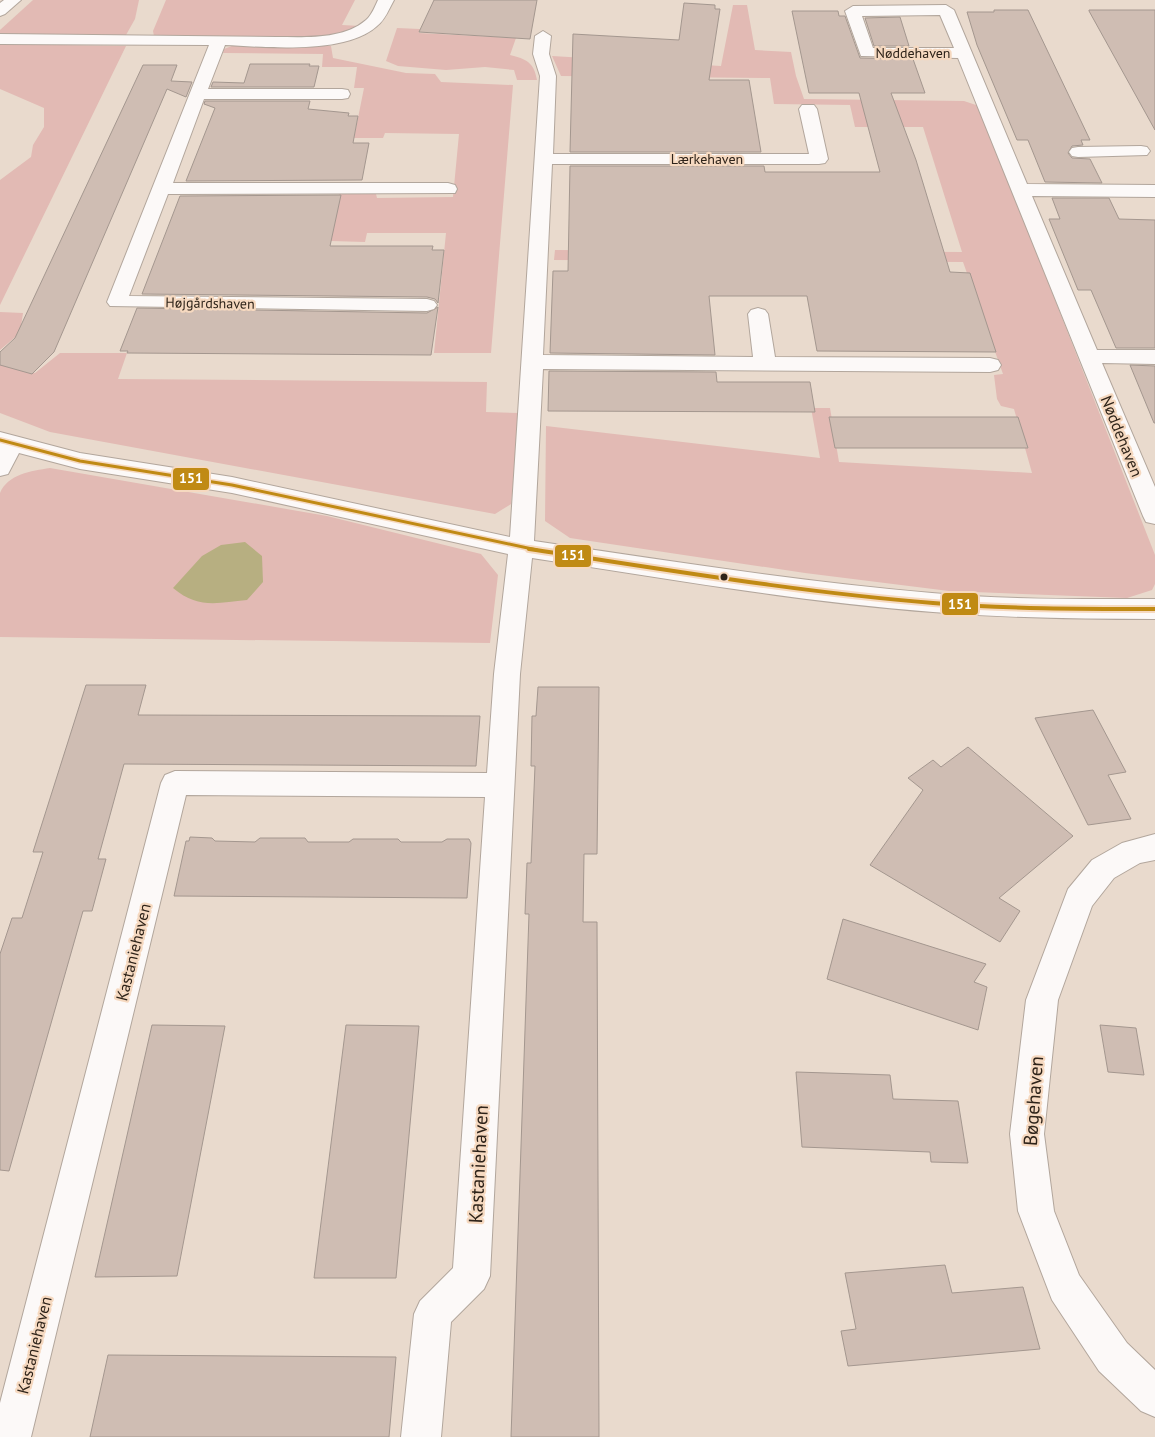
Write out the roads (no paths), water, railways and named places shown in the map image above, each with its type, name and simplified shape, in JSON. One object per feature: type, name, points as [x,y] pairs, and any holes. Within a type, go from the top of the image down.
[{"type":"street","points":[[0,11],[13,0]]},
{"type":"street","points":[[0,39],[320,41],[348,36],[372,24],[386,0]]},
{"type":"street","name":"Nøddehaven","points":[[964,53],[866,53],[853,11],[946,10],[1022,190],[1155,516]]},
{"type":"street","points":[[521,548],[548,76],[541,54],[543,36]]},
{"type":"street","name":"Højgårdshaven","points":[[219,40],[117,302],[426,305]]},
{"type":"street","points":[[198,94],[342,94]]},
{"type":"street","name":"Lærkehaven","points":[[543,160],[819,159],[808,109]]},
{"type":"street","points":[[1078,152],[1149,157]]},
{"type":"street","points":[[161,188],[448,189]]},
{"type":"street","points":[[1022,190],[1155,191]]},
{"type":"street","points":[[758,314],[765,364]]},
{"type":"street","points":[[1089,356],[1155,357]]},
{"type":"street","points":[[532,362],[990,365]]},
{"type":"street","points":[[0,468],[6,442],[80,460],[232,485],[521,548],[818,591],[933,603],[1055,609],[1155,609]]},
{"type":"street","name":"Kastaniehaven","points":[[421,1437],[433,1314],[471,1276],[507,674],[521,548]]},
{"type":"street","name":"Kastaniehaven","points":[[12,1437],[175,783],[500,785]]},
{"type":"street","name":"Bøgehaven","points":[[1155,847],[1133,852],[1103,869],[1078,899],[1042,1000],[1027,1134],[1036,1211],[1065,1287],[1113,1357],[1155,1397]]}]
